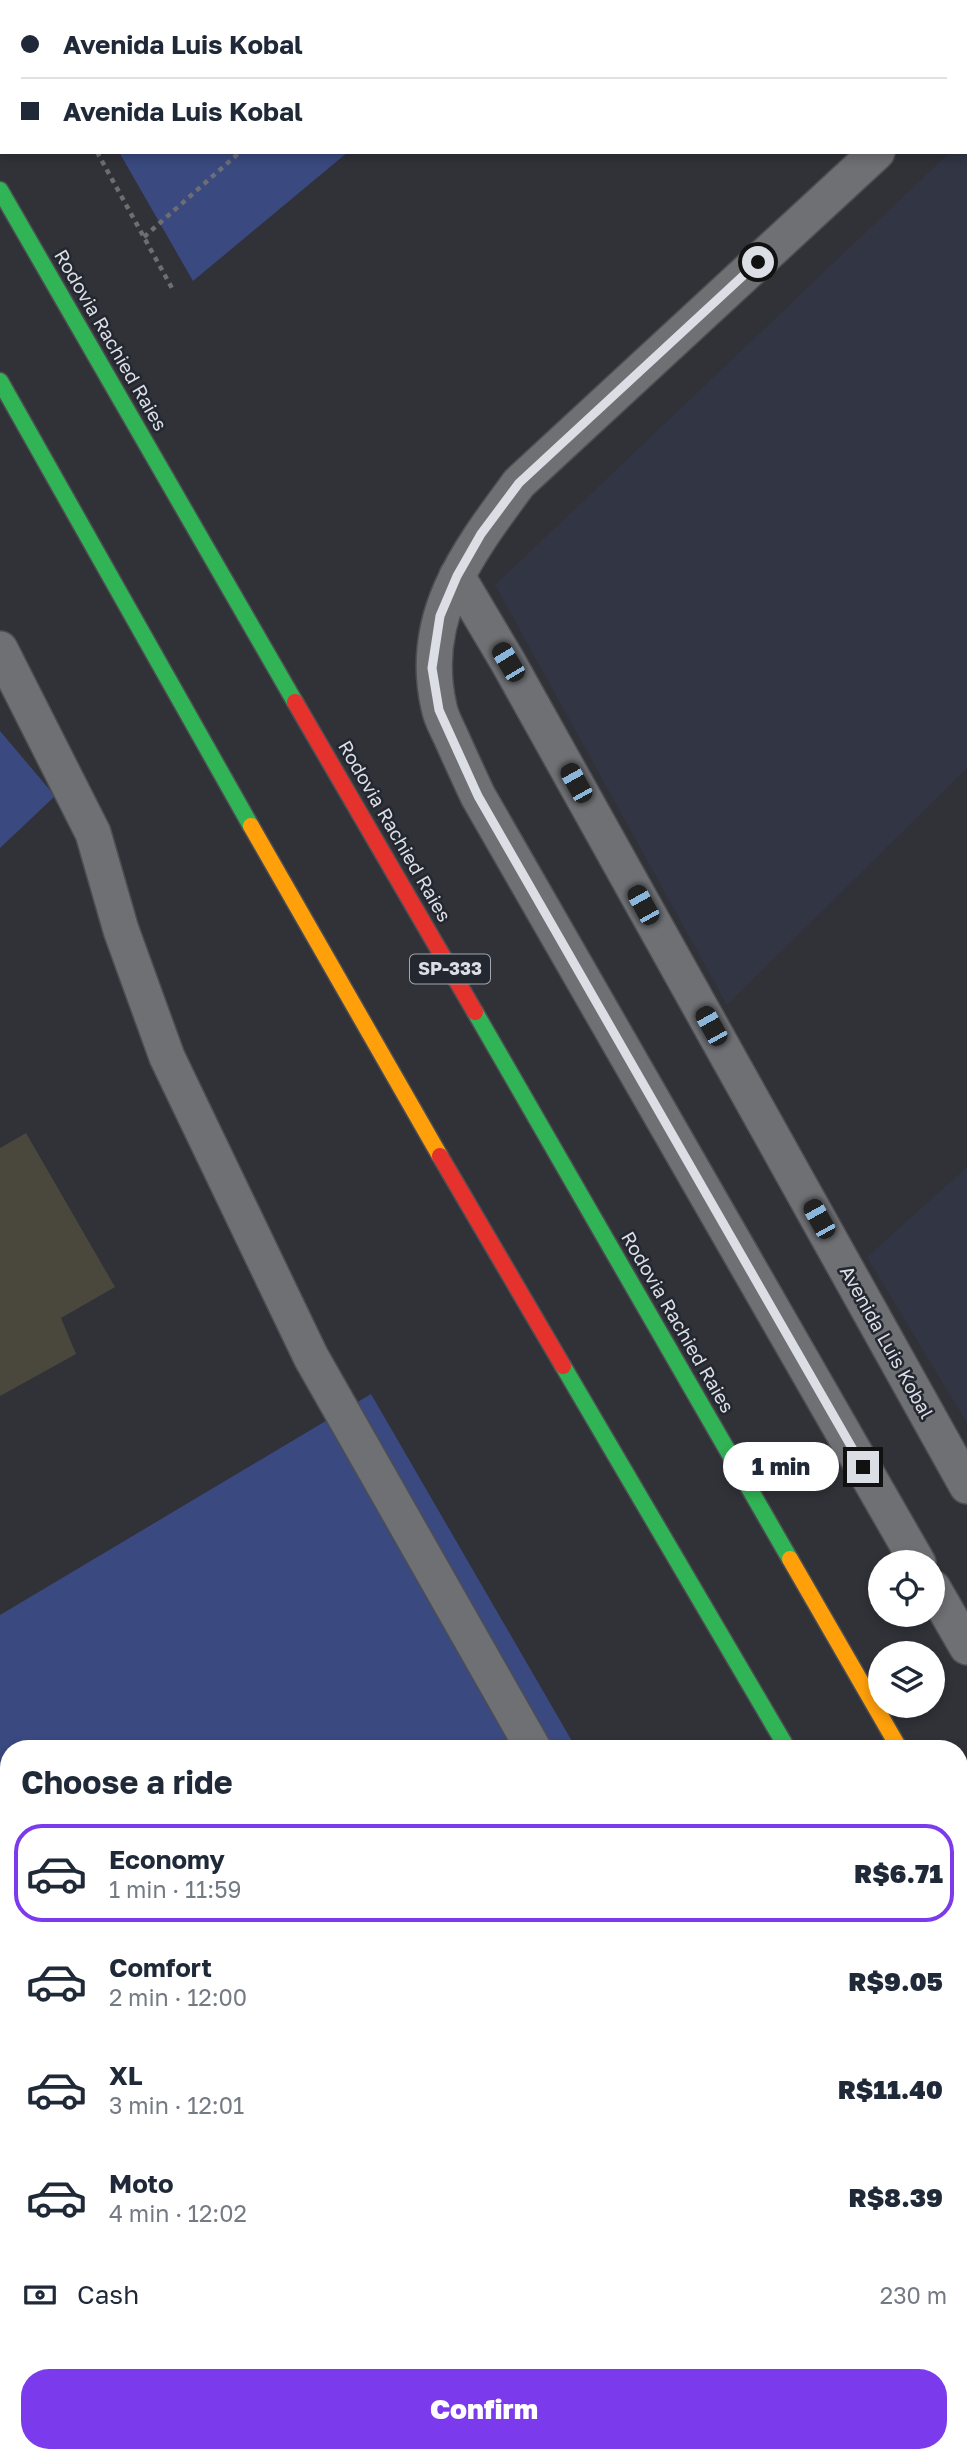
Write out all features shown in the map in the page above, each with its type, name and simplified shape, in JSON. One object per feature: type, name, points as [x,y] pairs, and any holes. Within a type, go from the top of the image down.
[{"type":"highway","name":"Rodovia Rachied Raies","points":[[0,190],[893,1740]]},
{"type":"highway","points":[[0,382],[359,1018],[782,1740]]},
{"type":"street","points":[[875,154],[519,483],[481,534],[457,576],[440,616],[432,668],[439,710],[478,796],[911,1550]]},
{"type":"street","name":"Avenida Luis Kobal","points":[[457,576],[508,662],[967,1486]]},
{"type":"street","points":[[0,649],[93,834],[121,930],[167,1057],[311,1357],[528,1740]]},
{"type":"street","points":[[945,1609],[967,1647]]},
{"type":"path","points":[[98,154],[173,290]]},
{"type":"path","points":[[144,237],[238,154]]},
{"type":"shaded area","points":[[120,154],[346,154],[193,281]]},
{"type":"shaded area","points":[[948,154],[967,154],[967,768],[727,1005],[495,585]]},
{"type":"shaded area","points":[[0,731],[55,796],[0,848]]},
{"type":"shaded area","points":[[967,1167],[967,1423],[867,1257]]},
{"type":"shaded area","points":[[371,1394],[571,1740],[0,1740],[0,1615]]},
{"type":"building","points":[[26,1133],[115,1287],[61,1318],[76,1354],[0,1396],[0,1148]]},
{"type":"traffic: fast","points":[[0,190],[295,702]]},
{"type":"traffic: fast","points":[[0,381],[251,826]]},
{"type":"traffic: fast","points":[[475,1012],[790,1559]]},
{"type":"traffic: fast","points":[[563,1366],[782,1740]]},
{"type":"traffic: slow","points":[[251,826],[440,1156]]},
{"type":"traffic: slow","points":[[790,1559],[894,1740]]},
{"type":"traffic: jam","points":[[295,702],[475,1012]]},
{"type":"traffic: jam","points":[[440,1156],[563,1366]]},
{"type":"route","points":[[758,262],[519,483],[481,534],[457,576],[440,616],[432,668],[439,710],[478,796],[863,1467]]}]
